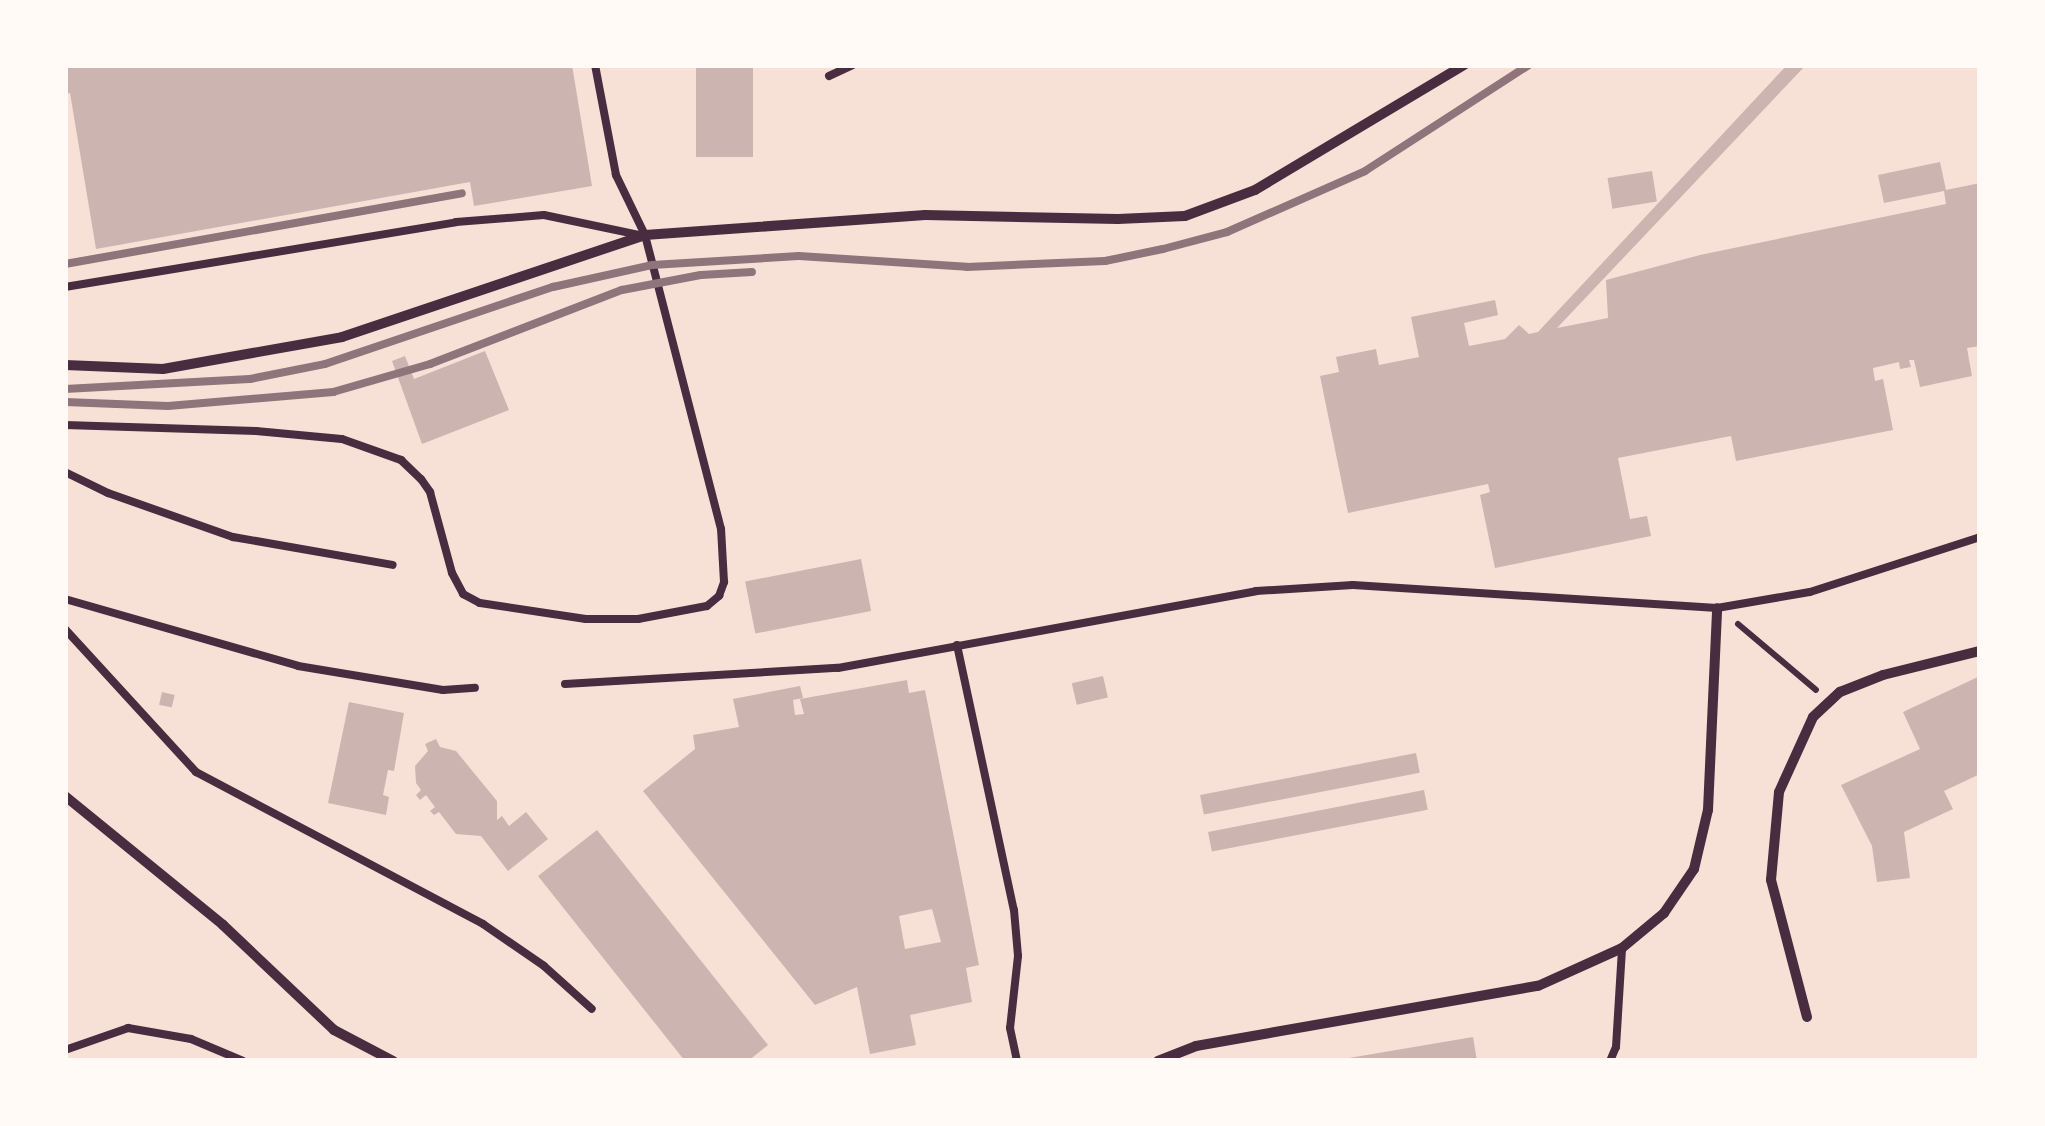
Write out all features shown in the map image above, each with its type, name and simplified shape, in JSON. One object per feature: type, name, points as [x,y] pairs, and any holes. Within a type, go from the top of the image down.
[{"type":"street","points":[[65,364],[163,369],[342,337],[644,236],[925,215],[1118,220],[1184,216],[1255,190],[1464,65]]},
{"type":"street","points":[[1158,1061],[1196,1046],[1538,986],[1622,948],[1664,914],[1694,869],[1708,810],[1717,608]]},
{"type":"street","points":[[1807,1017],[1771,880],[1779,792],[1813,717],[1840,692],[1883,675],[1980,651]]},
{"type":"street","points":[[65,796],[223,925],[334,1030],[393,1061]]},
{"type":"lane","points":[[65,425],[256,430],[342,439],[401,460],[421,479],[430,492],[452,574],[463,594],[480,603],[586,619],[638,619],[707,606],[719,596],[724,582],[721,528],[644,236],[616,174],[595,65]]},
{"type":"lane","points":[[829,76],[853,65]]},
{"type":"lane","points":[[65,287],[456,222],[544,216],[644,236]]},
{"type":"lane","points":[[65,472],[108,492],[233,537],[393,565]]},
{"type":"lane","points":[[565,684],[838,668],[1256,590],[1352,585],[1717,608],[1810,592],[1980,538]]},
{"type":"lane","points":[[65,599],[298,666],[443,690],[474,688]]},
{"type":"lane","points":[[65,628],[196,772],[482,924],[544,966],[592,1009]]},
{"type":"lane","points":[[957,645],[1014,910],[1018,956],[1010,1028],[1017,1061]]},
{"type":"lane","points":[[1610,1061],[1616,1047],[1622,948]]},
{"type":"lane","points":[[65,1050],[128,1028],[191,1039],[243,1061]]},
{"type":"path","points":[[1717,608],[1778,654],[1828,702]]},
{"type":"building","points":[[65,65],[572,65],[592,186],[474,206],[470,182],[96,249],[70,93],[65,94]]},
{"type":"building","points":[[696,65],[753,65],[753,157],[696,157]]},
{"type":"building","points":[[1787,65],[1806,65],[1557,328],[1608,318],[1606,280],[1700,255],[1946,204],[1944,191],[1884,203],[1878,175],[1940,162],[1946,190],[1980,183],[1980,346],[1967,348],[1972,376],[1920,387],[1914,360],[1909,360],[1911,367],[1900,369],[1899,362],[1873,368],[1875,381],[1883,379],[1893,430],[1736,461],[1731,436],[1618,458],[1630,519],[1647,516],[1651,536],[1495,568],[1480,495],[1490,492],[1488,484],[1348,513],[1320,376],[1339,372],[1336,357],[1376,349],[1379,365],[1419,357],[1411,317],[1495,300],[1498,315],[1464,323],[1469,346],[1505,339],[1519,325],[1529,334],[1538,332]]},
{"type":"building","points":[[1652,171],[1657,202],[1612,209],[1608,178]]},
{"type":"building","points":[[485,351],[509,410],[422,444],[392,361],[405,356],[414,379]]},
{"type":"building","points":[[861,559],[871,611],[755,634],[745,582]]},
{"type":"building","points":[[1103,676],[1108,697],[1077,705],[1072,683]]},
{"type":"building","points":[[1980,676],[1980,774],[1944,791],[1953,809],[1904,832],[1910,878],[1877,882],[1872,846],[1841,785],[1920,749],[1903,712]]},
{"type":"building","points":[[907,680],[909,693],[925,690],[979,965],[966,968],[972,1002],[910,1015],[916,1045],[870,1054],[857,987],[815,1005],[643,791],[695,749],[693,735],[739,727],[733,699],[800,686],[803,698],[793,700],[795,715],[804,714],[800,699]],"holes":[[[932,909],[941,942],[905,949],[899,916]]]},
{"type":"building","points":[[162,692],[175,695],[172,708],[159,705]]},
{"type":"building","points":[[349,702],[404,713],[394,771],[388,770],[383,795],[389,797],[386,815],[328,803]]},
{"type":"building","points":[[436,739],[440,747],[456,751],[497,801],[497,820],[502,816],[509,826],[526,812],[548,839],[508,871],[481,836],[456,834],[439,812],[434,815],[430,811],[435,807],[426,795],[420,800],[416,795],[421,790],[416,783],[415,766],[428,751],[425,744]]},
{"type":"building","points":[[1416,753],[1420,773],[1204,815],[1200,795]]},
{"type":"building","points":[[1424,790],[1428,810],[1212,852],[1208,832]]},
{"type":"building","points":[[597,830],[768,1045],[748,1061],[685,1061],[538,876]]},
{"type":"building","points":[[1473,1037],[1477,1061],[1343,1061],[1343,1059]]},
{"type":"railway","points":[[65,389],[250,379],[325,364],[553,287],[652,265],[799,256],[967,267],[1105,261],[1163,249],[1227,232],[1365,171],[1529,65]]},
{"type":"railway","points":[[65,264],[462,193]]},
{"type":"railway","points":[[65,402],[168,406],[333,392],[430,364],[622,290],[701,275],[752,272]]}]
